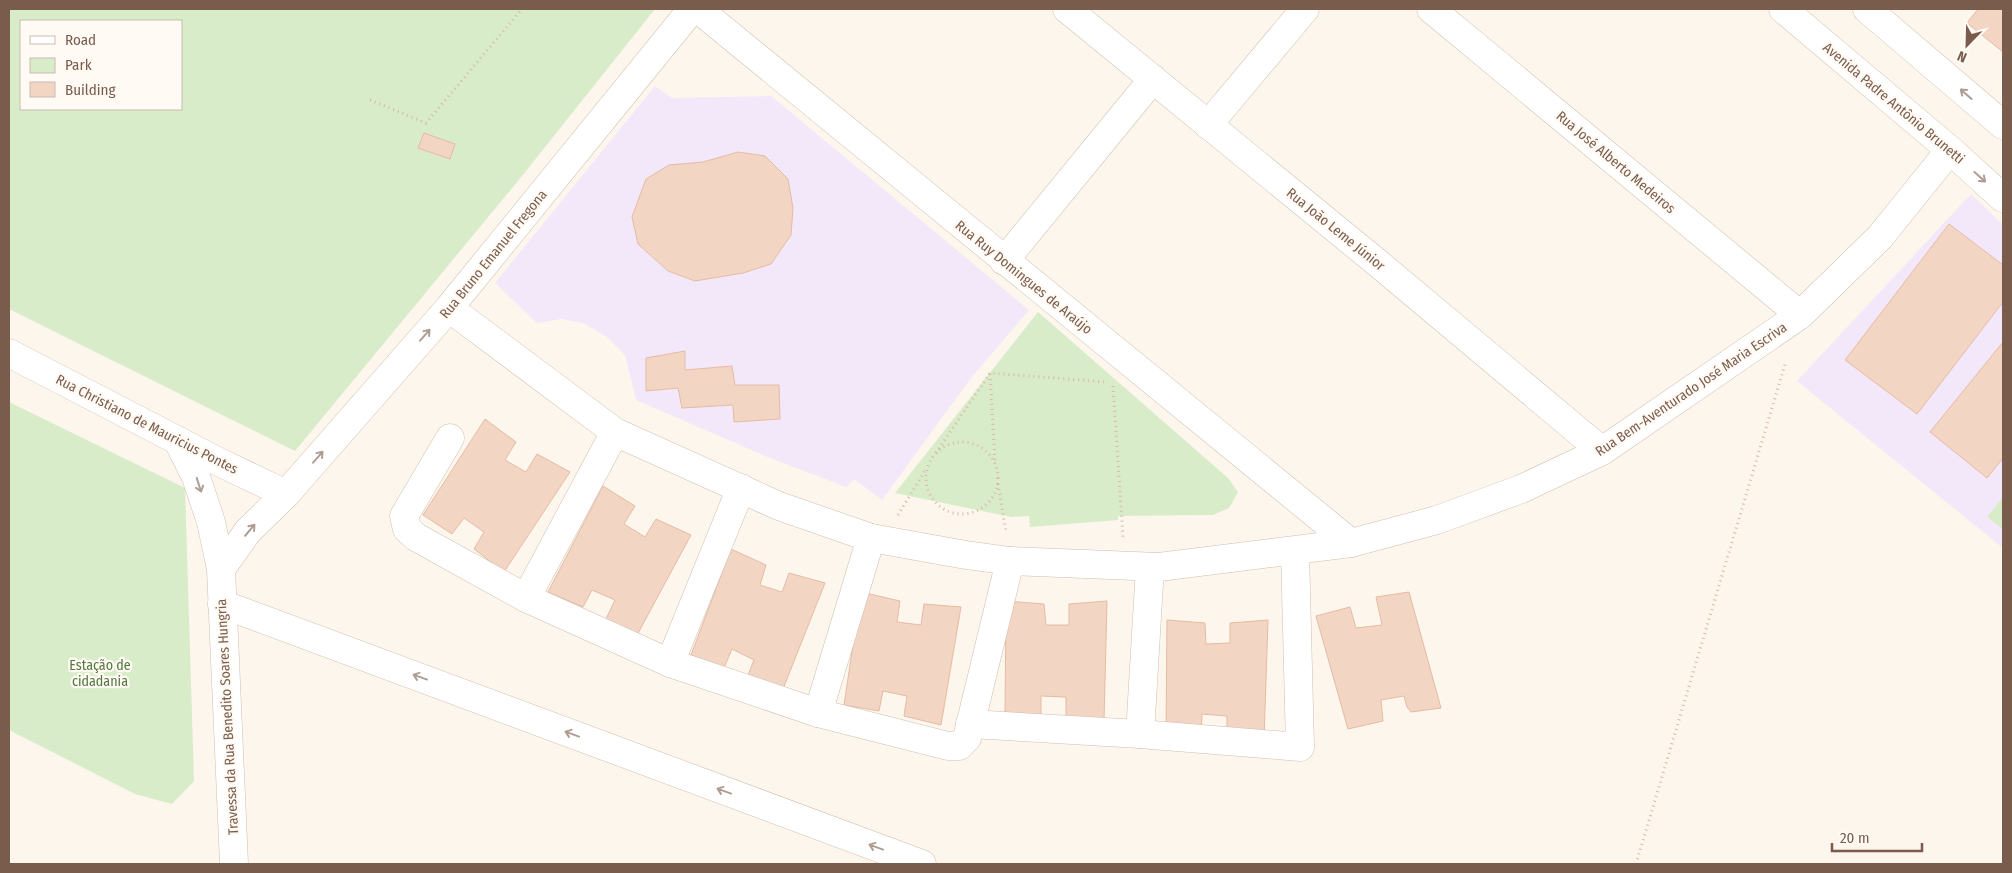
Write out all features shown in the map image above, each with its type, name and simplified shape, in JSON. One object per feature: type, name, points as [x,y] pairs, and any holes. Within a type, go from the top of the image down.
[{"type":"street","name":"Rua Bruno Emanuel Fregona","points":[[221,569],[248,531],[286,494],[449,308],[692,9]]},
{"type":"street","name":"Rua Ruy Domingues de Araújo","points":[[698,9],[1351,544]]},
{"type":"street","name":"Rua João Leme Júnior","points":[[1067,9],[1367,254],[1602,452]]},
{"type":"street","points":[[1208,125],[1304,9]]},
{"type":"street","name":"Rua José Alberto Medeiros","points":[[1431,9],[1800,315]]},
{"type":"street","name":"Avenida Padre Antônio Brunetti","points":[[1783,9],[1950,150],[2003,198]]},
{"type":"street","points":[[1867,9],[2003,125]]},
{"type":"street","points":[[1004,260],[1153,79]]},
{"type":"street","name":"Rua Bem-Aventurado José Maria Escriva","points":[[449,308],[615,432],[779,506],[876,539],[1010,561],[1159,567],[1351,544],[1437,520],[1521,489],[1602,452],[1800,315],[1880,237],[1950,150]]},
{"type":"street","name":"Rua Christiano de Mauricius Pontes","points":[[9,353],[219,462],[286,494]]},
{"type":"street","points":[[526,598],[615,432]]},
{"type":"street","points":[[450,438],[404,516],[407,529],[416,538],[526,598],[670,663],[818,713],[948,746],[959,746],[967,738],[1010,561]]},
{"type":"street","name":"Travessa da Rua Benedito Soares Hungria","points":[[178,441],[196,477],[211,522],[221,569],[234,864]]},
{"type":"street","points":[[670,663],[741,488]]},
{"type":"street","points":[[818,713],[876,539]]},
{"type":"street","points":[[970,724],[1140,734],[1300,747],[1295,550]]},
{"type":"street","points":[[1138,566],[1140,734]]},
{"type":"street","points":[[222,604],[922,864]]},
{"type":"path","points":[[370,100],[426,123],[522,9]]},
{"type":"path","points":[[1636,864],[1800,315]]},
{"type":"path","points":[[876,539],[927,469],[931,458],[990,373]]},
{"type":"path","points":[[990,373],[995,465],[1010,561]]},
{"type":"path","points":[[990,373],[1113,383],[1138,566]]},
{"type":"path","points":[[936,453],[950,444],[961,442],[973,444],[992,458],[995,465]]},
{"type":"path","points":[[927,469],[927,486],[935,502],[944,510],[956,514],[968,514],[979,510],[989,502],[995,492],[998,480]]},
{"type":"shaded area","points":[[655,86],[672,98],[771,96],[1029,310],[971,378],[882,500],[854,479],[846,487],[765,456],[636,400],[625,355],[607,337],[583,323],[561,319],[537,323],[495,283]]},
{"type":"shaded area","points":[[1971,194],[2003,225],[2003,548],[1797,381]]},
{"type":"green space","points":[[9,9],[655,9],[522,176],[295,451],[9,309]]},
{"type":"green space","points":[[1038,312],[1228,478],[1238,492],[1229,508],[1213,515],[1118,516],[1118,520],[1030,527],[1029,516],[1011,517],[895,493]]},
{"type":"green space","name":"Estação de cidadania","points":[[9,402],[185,488],[194,781],[172,804],[135,794],[9,730]]},
{"type":"green space","points":[[2003,497],[2003,529],[1987,517]]},
{"type":"building","points":[[1978,9],[2003,9],[2003,52],[1967,23]]},
{"type":"building","points":[[424,133],[455,144],[450,159],[418,148]]},
{"type":"building","points":[[738,152],[765,156],[788,179],[793,208],[791,235],[771,264],[743,273],[695,281],[668,271],[638,244],[632,217],[646,179],[669,165],[703,162]]},
{"type":"building","points":[[1949,224],[2003,265],[2003,302],[1917,414],[1845,360]]},
{"type":"building","points":[[2003,342],[2003,458],[1987,478],[1930,432]]},
{"type":"building","points":[[685,351],[685,370],[732,366],[735,385],[779,385],[780,419],[734,422],[733,405],[682,408],[678,388],[646,391],[646,358]]},
{"type":"building","points":[[485,419],[516,442],[505,460],[526,472],[537,454],[570,472],[504,572],[474,549],[484,532],[464,518],[452,534],[423,515]]},
{"type":"building","points":[[603,486],[635,506],[624,524],[645,537],[656,519],[691,535],[637,635],[606,619],[615,600],[592,590],[583,607],[548,592]]},
{"type":"building","points":[[731,549],[766,565],[760,585],[782,592],[789,573],[825,583],[781,694],[747,678],[754,660],[732,649],[724,668],[691,655]]},
{"type":"building","points":[[861,592],[900,601],[897,622],[921,625],[924,604],[961,607],[941,725],[904,716],[907,696],[883,691],[879,711],[844,705]]},
{"type":"building","points":[[1409,592],[1441,708],[1411,712],[1407,707],[1404,696],[1381,700],[1383,721],[1348,729],[1316,616],[1350,607],[1356,628],[1382,625],[1376,597]]},
{"type":"building","points":[[1006,601],[1044,604],[1046,625],[1069,625],[1069,604],[1107,601],[1104,721],[1066,717],[1066,697],[1041,696],[1041,716],[1005,715]]},
{"type":"building","points":[[1167,620],[1205,623],[1206,644],[1230,643],[1230,623],[1268,620],[1264,740],[1227,736],[1227,716],[1202,714],[1201,735],[1166,734]]}]
